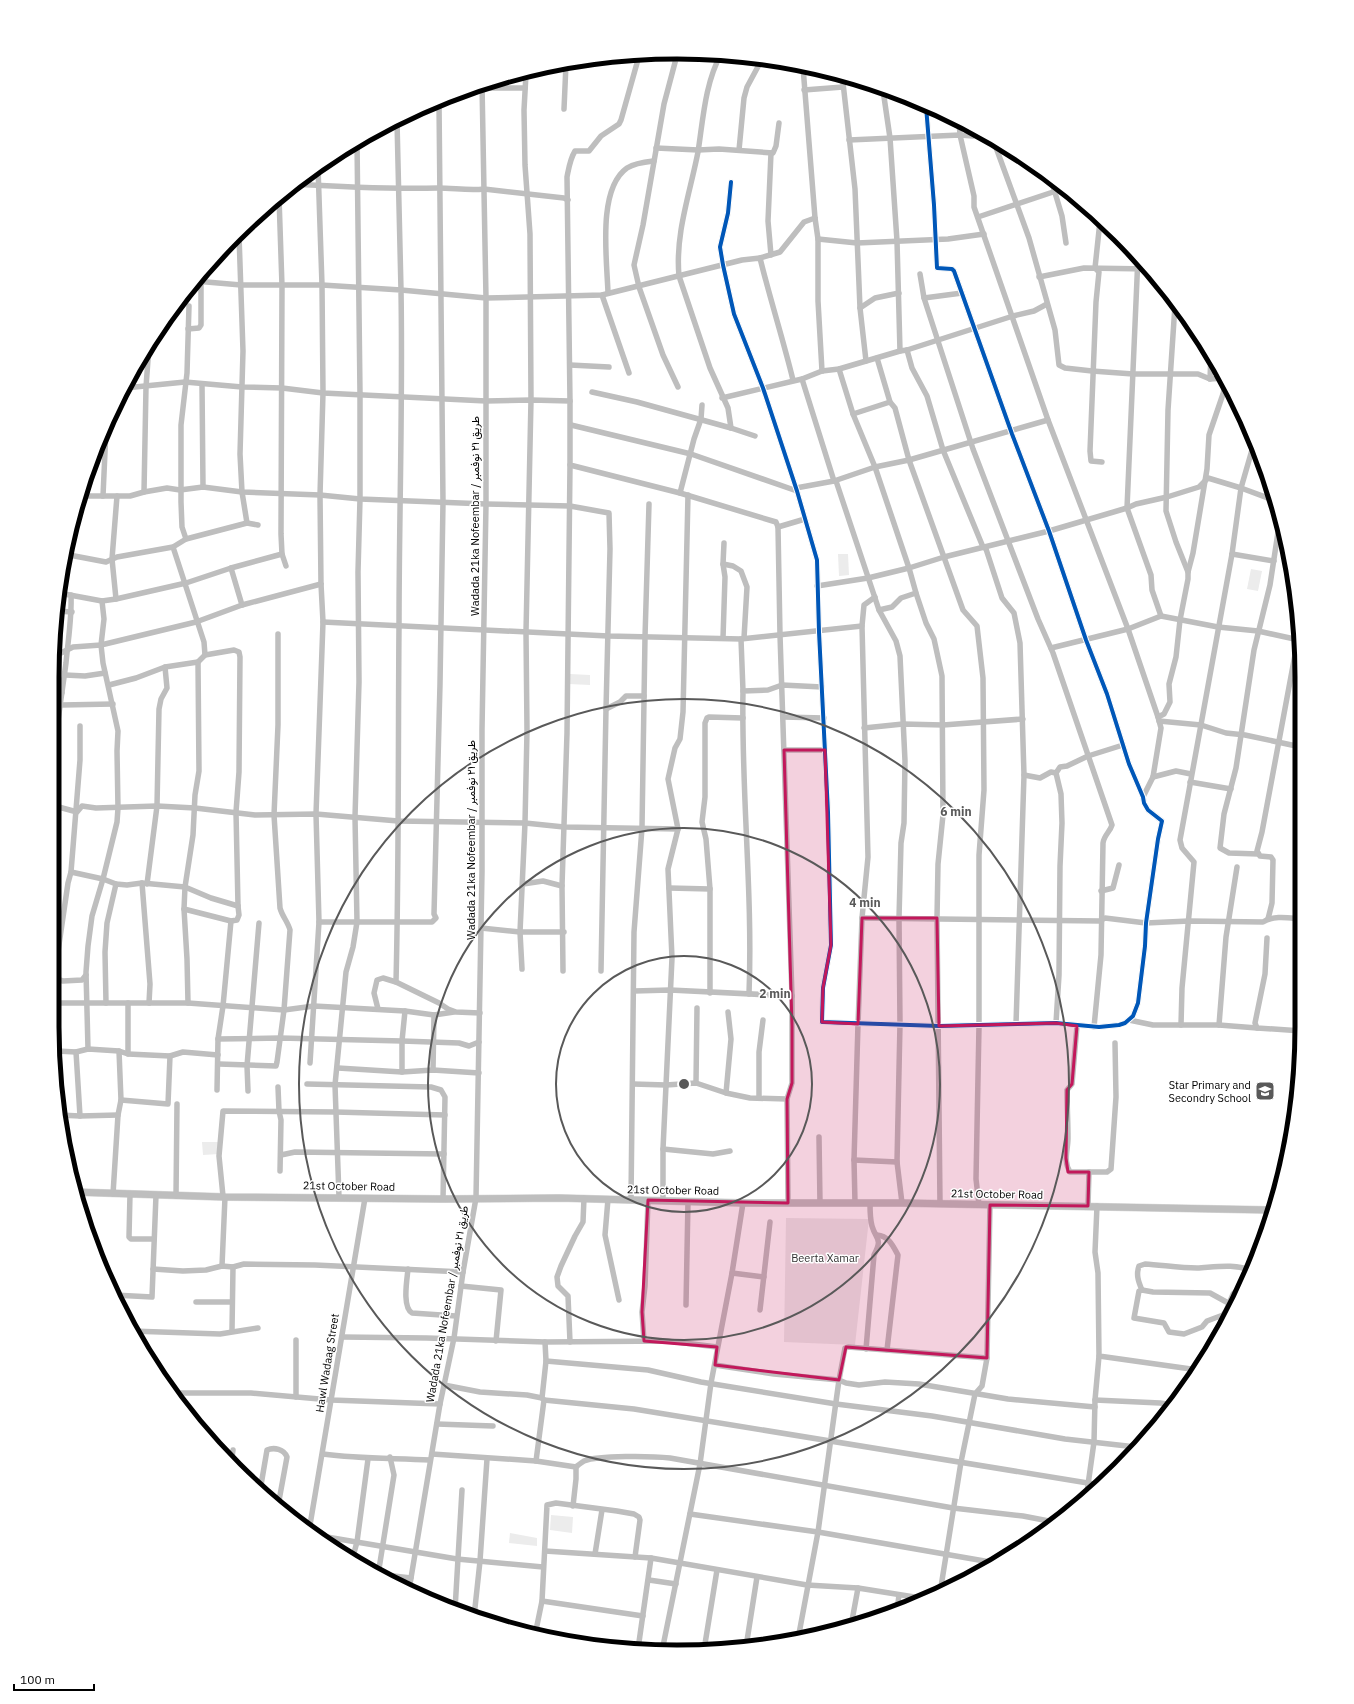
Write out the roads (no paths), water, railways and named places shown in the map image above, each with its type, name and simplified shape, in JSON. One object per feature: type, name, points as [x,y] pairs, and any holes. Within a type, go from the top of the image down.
[{"type":"main road","name":"21st October Road","points":[[82,1192],[224,1197],[584,1198],[743,1203],[902,1203],[1267,1210]]},
{"type":"street","points":[[676,59],[664,104],[643,225],[634,265],[639,287],[663,354],[678,387]]},
{"type":"street","points":[[563,971],[564,932],[562,886],[571,424],[567,177],[571,158],[575,150],[589,152],[601,136],[619,124],[626,107],[638,60]]},
{"type":"street","points":[[718,60],[712,72],[683,222],[678,258],[679,276],[710,368],[722,398],[728,408],[731,428]]},
{"type":"street","points":[[739,150],[744,98],[749,82],[759,64]]},
{"type":"street","points":[[564,108],[566,69]]},
{"type":"street","points":[[803,72],[818,239],[818,301],[822,371]]},
{"type":"street","points":[[522,969],[520,932],[523,884],[527,731],[526,632],[531,400],[528,194],[525,142],[526,78]]},
{"type":"street","points":[[843,82],[855,196],[860,308],[866,361]]},
{"type":"street","points":[[495,87],[525,88]]},
{"type":"street","points":[[804,90],[843,87]]},
{"type":"street","name":"Wadada 21ka Nofeembar / طريق ٢١ نوفمبر","points":[[410,1584],[440,1404],[454,1338],[456,1316],[476,1198],[480,1013],[482,730],[486,504],[486,298],[482,91]]},
{"type":"street","points":[[884,95],[890,138],[897,241],[900,351]]},
{"type":"street","points":[[319,922],[432,922],[436,918],[434,914],[443,502],[439,107]]},
{"type":"street","points":[[731,182],[728,213],[720,247],[722,265],[740,330],[763,388],[797,490],[817,560],[824,718],[831,945],[823,988],[822,1022],[939,1026],[1056,1023],[1094,1027],[1119,1025],[1128,1020],[1136,1011],[1138,1003],[1146,946],[1146,923],[1162,821],[1148,810],[1144,803],[1123,745],[1107,694],[1086,640],[1011,431],[976,328],[954,271],[952,269],[937,268],[927,112]]},
{"type":"street","points":[[771,255],[768,221],[771,153],[775,150],[779,123]]},
{"type":"street","points":[[396,982],[399,626],[403,396],[400,189],[397,127]]},
{"type":"street","points":[[960,128],[974,196],[974,207],[1048,420],[1128,629],[1161,728],[1153,777],[1143,797]]},
{"type":"street","points":[[850,140],[974,136]]},
{"type":"street","points":[[656,148],[698,150],[709,148],[771,153]]},
{"type":"street","points":[[996,148],[1029,238],[1055,330],[1059,365],[1065,368],[1133,374],[1198,374],[1210,379],[1218,379]]},
{"type":"street","points":[[339,1198],[335,1085],[338,1068],[346,972],[354,947],[357,922],[356,817],[360,499],[360,287],[357,149]]},
{"type":"street","points":[[629,373],[605,294],[606,213],[609,194],[626,168],[638,163],[654,161]]},
{"type":"street","points":[[310,1063],[319,922],[316,814],[323,622],[320,496],[323,393],[322,285],[318,175]]},
{"type":"street","points":[[305,184],[400,189],[484,189],[564,198],[568,200]]},
{"type":"street","points":[[1054,188],[1066,244]]},
{"type":"street","points":[[978,218],[1055,191]]},
{"type":"street","points":[[280,204],[282,286],[282,554],[286,566]]},
{"type":"street","points":[[202,282],[241,285],[322,285],[360,287],[486,298],[569,297],[605,294],[780,252],[786,247],[804,222],[815,218]]},
{"type":"street","points":[[1099,226],[1095,268],[1099,272],[1092,371],[1091,461],[1102,462]]},
{"type":"street","points":[[818,239],[857,243],[948,239],[984,234]]},
{"type":"street","points":[[240,240],[243,351],[240,454],[242,492],[247,523]]},
{"type":"street","points":[[760,258],[772,309],[778,320],[793,380]]},
{"type":"street","points":[[1138,266],[1127,508],[1151,575],[1152,590],[1161,616]]},
{"type":"street","points":[[1039,277],[1084,268],[1141,269]]},
{"type":"street","points":[[920,274],[924,298],[972,441],[973,449],[1038,619],[1051,648],[1112,825],[1102,843],[1100,921],[1101,955],[1094,1027]]},
{"type":"street","points":[[188,328],[198,328],[201,324],[198,287]]},
{"type":"street","points":[[860,308],[875,298],[899,293]]},
{"type":"street","points":[[924,298],[962,293]]},
{"type":"street","points":[[722,398],[802,379],[822,371],[839,369],[939,341],[1013,316],[1034,311],[1047,304]]},
{"type":"street","points":[[186,539],[182,527],[180,490],[181,425],[187,373],[188,306]]},
{"type":"street","points":[[1175,311],[1168,410],[1166,510],[1176,542],[1188,572]]},
{"type":"street","points":[[907,350],[912,368],[927,396],[943,450],[983,546],[986,549],[1002,598],[1014,612],[1020,643],[1024,775],[1016,1024]]},
{"type":"street","points":[[144,492],[146,387],[148,358]]},
{"type":"street","points":[[878,358],[890,402],[895,408],[910,460],[963,610],[977,626],[983,678],[982,722],[984,790],[979,855],[980,919],[976,1179],[979,1205]]},
{"type":"street","points":[[570,365],[609,367]]},
{"type":"street","points":[[1210,379],[1211,366]]},
{"type":"street","points":[[839,369],[853,414],[874,467],[909,568],[926,623],[934,639],[942,676],[943,815],[938,864],[937,918],[940,1204]]},
{"type":"street","points":[[802,379],[834,481],[836,481],[844,502],[879,610],[899,648],[903,724],[904,823],[901,843],[899,918],[900,1024],[897,1162],[902,1203]]},
{"type":"street","points":[[132,388],[185,382],[242,387],[282,388],[323,393],[486,401],[570,401]]},
{"type":"street","points":[[202,384],[203,487]]},
{"type":"street","points":[[1158,719],[1164,714],[1170,702],[1168,684],[1176,657],[1180,620],[1188,572],[1193,553],[1204,482],[1209,435],[1224,390]]},
{"type":"street","points":[[592,392],[702,419],[755,436]]},
{"type":"street","points":[[853,414],[890,402]]},
{"type":"street","points":[[680,493],[702,419],[702,405]]},
{"type":"street","points":[[571,424],[691,454],[797,490],[834,481],[874,467],[910,460],[1048,420]]},
{"type":"street","points":[[103,496],[105,443]]},
{"type":"street","points":[[1181,1025],[1182,988],[1194,862],[1182,848],[1180,840],[1232,554],[1241,488],[1252,450]]},
{"type":"street","points":[[570,465],[688,495],[772,520],[776,522],[778,527],[780,636],[784,717],[792,996],[792,1083],[787,1099],[788,1203]]},
{"type":"street","points":[[817,586],[868,578],[909,568],[983,546],[1048,531],[1136,504],[1167,497],[1199,487],[1210,478],[1268,498]]},
{"type":"street","points":[[86,496],[130,496],[167,488],[180,490],[203,487],[282,495],[401,501],[570,506],[610,513],[601,971]]},
{"type":"street","points":[[663,1200],[663,1149],[672,958],[669,863],[678,829],[668,779],[675,748],[680,739],[683,712],[688,495]]},
{"type":"street","points":[[116,599],[112,559],[117,496]]},
{"type":"street","points":[[631,1200],[634,920],[642,828],[649,504]]},
{"type":"street","points":[[778,527],[805,519]]},
{"type":"street","points":[[71,555],[106,562],[117,557],[173,547],[186,539],[247,523],[258,525]]},
{"type":"street","points":[[1268,918],[1272,903],[1273,860],[1271,857],[1260,856],[1258,854],[1229,853],[1220,848],[1224,814],[1236,764],[1258,631],[1264,610],[1278,534]]},
{"type":"street","points":[[723,638],[725,577],[723,564],[724,543]]},
{"type":"street","points":[[173,547],[186,583],[196,622],[204,642],[205,655]]},
{"type":"street","points":[[64,594],[102,601],[116,599],[186,583],[231,568],[282,554]]},
{"type":"street","points":[[1232,554],[1274,561]]},
{"type":"street","points":[[723,564],[733,566],[741,571],[747,587],[742,638],[744,791],[751,947],[749,994]]},
{"type":"street","points":[[231,568],[242,605]]},
{"type":"street","points":[[60,653],[81,646],[101,645],[196,622],[242,605],[321,584]]},
{"type":"street","points":[[879,610],[892,607],[901,598],[916,593]]},
{"type":"street","points":[[59,717],[62,705],[62,693],[72,612],[71,595]]},
{"type":"street","points":[[855,1203],[854,1160],[858,1024],[862,918],[868,857],[862,626],[864,605],[875,597]]},
{"type":"street","points":[[88,1049],[86,975],[92,916],[117,822],[118,808],[118,731],[109,685],[105,673],[101,645],[104,619],[102,601]]},
{"type":"street","points":[[63,611],[72,612]]},
{"type":"street","points":[[1051,648],[1128,629],[1161,616],[1218,627],[1258,631],[1294,639]]},
{"type":"street","points":[[323,622],[359,625],[685,638],[780,636],[862,626]]},
{"type":"street","points":[[219,1064],[276,1066],[277,1062],[284,1010],[290,930],[288,922],[281,914],[280,908],[274,815],[278,725],[278,634]]},
{"type":"street","points":[[109,685],[136,678],[165,667],[198,662],[205,655],[234,650],[238,652],[240,657],[239,772],[236,812],[239,917],[231,922],[184,909]]},
{"type":"street","points":[[1258,854],[1278,742],[1295,661]]},
{"type":"street","points":[[188,1003],[184,909],[185,888],[193,835],[198,771],[198,662]]},
{"type":"street","points":[[149,1003],[150,984],[145,883],[157,806],[159,709],[161,698],[167,688],[165,667]]},
{"type":"street","points":[[65,675],[95,675],[105,673]]},
{"type":"street","points":[[743,691],[768,690],[782,685],[822,687]]},
{"type":"street","points":[[606,709],[623,700],[626,696],[644,696]]},
{"type":"street","points":[[62,705],[113,704]]},
{"type":"street","points":[[710,993],[710,889],[706,839],[702,822],[705,797],[704,751],[706,720],[709,717],[743,718]]},
{"type":"street","points":[[784,717],[824,718]]},
{"type":"street","points":[[864,728],[903,724],[943,725],[1023,719]]},
{"type":"street","points":[[1158,719],[1201,726],[1295,746]]},
{"type":"street","points":[[59,944],[68,882],[71,872],[77,812],[80,726]]},
{"type":"street","points":[[1056,1023],[1059,989],[1062,816],[1061,794],[1056,774],[1060,767],[1067,766],[1088,756],[1123,745]]},
{"type":"street","points":[[784,750],[825,750]]},
{"type":"street","points":[[1153,777],[1176,771],[1192,774]]},
{"type":"street","points":[[1024,775],[1040,778],[1051,772],[1056,774]]},
{"type":"street","points":[[1190,782],[1230,789]]},
{"type":"street","points":[[77,812],[82,806],[96,808],[118,808],[157,806],[236,812],[255,816],[316,814],[398,821],[423,820],[437,822],[525,823],[564,827],[678,829]]},
{"type":"street","points":[[59,807],[77,812]]},
{"type":"street","points":[[1101,891],[1113,888],[1119,865]]},
{"type":"street","points":[[1219,1025],[1228,922],[1237,867]]},
{"type":"street","points":[[71,872],[103,879],[116,884],[127,885],[145,883],[185,888],[238,906]]},
{"type":"street","points":[[523,884],[534,881],[543,881],[562,886]]},
{"type":"street","points":[[106,1003],[104,978],[107,924],[116,884]]},
{"type":"street","points":[[669,888],[710,889]]},
{"type":"street","points":[[862,918],[1100,921],[1105,918],[1146,923],[1189,921],[1263,922],[1268,918],[1295,918]]},
{"type":"street","points":[[217,1090],[219,1064],[218,1039],[223,1006],[231,922]]},
{"type":"street","points":[[248,1091],[247,1066],[259,924]]},
{"type":"street","points":[[481,928],[520,932],[564,932]]},
{"type":"street","points":[[1257,1028],[1255,1023],[1265,974],[1267,938]]},
{"type":"street","points":[[59,980],[82,980],[86,975]]},
{"type":"street","points":[[378,1009],[374,993],[377,980],[383,978],[396,982],[456,1012]]},
{"type":"street","points":[[634,991],[670,990],[792,996]]},
{"type":"street","points":[[59,1003],[188,1003],[284,1010],[314,1006],[405,1011],[434,1015],[456,1012],[480,1013]]},
{"type":"street","points":[[128,1003],[128,1054]]},
{"type":"street","points":[[696,1083],[697,1008]]},
{"type":"street","points":[[402,1072],[402,1041],[405,1011]]},
{"type":"street","points":[[726,1093],[731,1039],[728,1012]]},
{"type":"street","points":[[433,1070],[432,1042],[434,1015]]},
{"type":"street","points":[[759,1097],[759,1052],[763,1020]]},
{"type":"street","points":[[1128,1020],[1152,1025],[1219,1025],[1295,1030]]},
{"type":"street","points":[[1076,1026],[1072,1084],[1067,1090],[1068,1139],[1066,1158],[1067,1167],[1070,1172],[1107,1172],[1111,1170],[1116,1097],[1115,1044]]},
{"type":"street","points":[[218,1039],[311,1038],[459,1043],[469,1046],[479,1042]]},
{"type":"street","points":[[60,1050],[76,1052],[88,1049],[119,1051],[128,1054],[170,1056],[183,1052],[218,1055]]},
{"type":"street","points":[[113,1194],[118,1115],[121,1100],[119,1051]]},
{"type":"street","points":[[76,1052],[80,1116]]},
{"type":"street","points":[[121,1100],[168,1104],[170,1056]]},
{"type":"street","points":[[338,1068],[402,1072],[433,1070],[479,1072]]},
{"type":"street","points":[[633,1084],[666,1085],[696,1083],[726,1093],[750,1098],[759,1097],[787,1099]]},
{"type":"street","points":[[307,1084],[437,1088],[441,1090],[445,1097],[443,1198]]},
{"type":"street","points":[[278,1087],[281,1120],[280,1171]]},
{"type":"street","points":[[176,1196],[177,1104]]},
{"type":"street","points":[[222,1266],[224,1197],[219,1156],[223,1111],[445,1115]]},
{"type":"street","points":[[65,1115],[118,1115]]},
{"type":"street","points":[[818,1137],[820,1203]]},
{"type":"street","points":[[663,1149],[713,1154],[730,1151]]},
{"type":"street","points":[[281,1155],[295,1152],[444,1154]]},
{"type":"street","points":[[854,1160],[897,1162]]},
{"type":"street","points":[[1088,1206],[1089,1172]]},
{"type":"street","points":[[130,1194],[129,1237],[131,1239],[154,1239]]},
{"type":"street","points":[[121,1295],[152,1297],[156,1195]]},
{"type":"street","name":"Hawl Wadaag Street","points":[[310,1524],[365,1198]]},
{"type":"street","points":[[570,1342],[568,1296],[558,1286],[557,1277],[575,1236],[583,1222],[584,1198]]},
{"type":"street","points":[[608,1199],[605,1235],[619,1300]]},
{"type":"street","points":[[644,1340],[642,1312],[645,1286],[648,1200]]},
{"type":"street","points":[[686,1305],[688,1201]]},
{"type":"street","points":[[663,1645],[700,1464],[711,1383],[732,1273],[743,1203]]},
{"type":"street","points":[[866,1349],[874,1255],[879,1246],[877,1235],[872,1226],[870,1203]]},
{"type":"street","points":[[941,1585],[952,1508],[961,1462],[975,1394],[982,1386],[987,1358],[990,1205]]},
{"type":"street","points":[[1088,1488],[1094,1442],[1095,1404],[1099,1356],[1098,1274],[1095,1252],[1097,1206]]},
{"type":"street","points":[[760,1310],[770,1222]]},
{"type":"street","points":[[877,1235],[882,1236],[891,1242],[898,1255],[887,1350]]},
{"type":"street","points":[[153,1269],[183,1271],[206,1270],[222,1266],[244,1264],[315,1265],[353,1268],[463,1272]]},
{"type":"street","points":[[1142,1290],[1137,1277],[1137,1270],[1139,1266],[1145,1264],[1198,1268],[1214,1266],[1246,1268]]},
{"type":"street","points":[[232,1331],[233,1266]]},
{"type":"street","points":[[408,1269],[406,1299],[409,1311],[412,1313],[456,1316]]},
{"type":"street","points":[[732,1273],[764,1277]]},
{"type":"street","points":[[461,1286],[501,1290],[496,1341]]},
{"type":"street","points":[[1142,1290],[1139,1291],[1134,1318],[1164,1323],[1169,1332],[1175,1334],[1184,1334],[1202,1327],[1207,1322],[1223,1314]]},
{"type":"street","points":[[1142,1290],[1153,1292],[1210,1293],[1229,1304]]},
{"type":"street","points":[[196,1302],[232,1302]]},
{"type":"street","points":[[139,1331],[220,1334],[258,1328]]},
{"type":"street","points":[[342,1337],[454,1338],[545,1342],[644,1340],[668,1341],[717,1347]]},
{"type":"street","points":[[296,1340],[296,1397]]},
{"type":"street","points":[[536,1461],[546,1361],[545,1342]]},
{"type":"street","points":[[799,1633],[818,1532],[839,1380],[846,1348],[987,1358]]},
{"type":"street","points":[[1099,1356],[1192,1369]]},
{"type":"street","points":[[546,1361],[648,1370],[711,1383],[836,1404],[932,1416],[1064,1439],[1130,1446]]},
{"type":"street","points":[[715,1365],[774,1374],[839,1380],[846,1383],[859,1385],[885,1382],[919,1384],[1008,1399],[1095,1404],[1166,1404]]},
{"type":"street","points":[[444,1385],[480,1392],[527,1395],[543,1399],[634,1409],[1093,1484]]},
{"type":"street","points":[[180,1393],[251,1392],[331,1400],[440,1404]]},
{"type":"street","points":[[437,1424],[493,1426]]},
{"type":"street","points":[[232,1456],[233,1450]]},
{"type":"street","points":[[261,1484],[267,1450],[280,1450],[285,1453],[287,1457],[279,1499]]},
{"type":"street","points":[[323,1454],[368,1458],[431,1457],[536,1461],[576,1467],[584,1461],[594,1459],[651,1456],[952,1508],[1023,1516],[1048,1521]]},
{"type":"street","points":[[378,1568],[394,1475],[390,1457]]},
{"type":"street","points":[[354,1553],[368,1458]]},
{"type":"street","points":[[475,1611],[480,1561],[487,1459]]},
{"type":"street","points":[[573,1506],[576,1467]]},
{"type":"street","points":[[455,1603],[462,1490]]},
{"type":"street","points":[[536,1628],[542,1601],[547,1505],[556,1503],[634,1514],[639,1517],[635,1557]]},
{"type":"street","points":[[595,1554],[602,1510]]},
{"type":"street","points":[[690,1514],[818,1532],[985,1562]]},
{"type":"street","points":[[329,1537],[457,1559],[543,1567]]},
{"type":"street","points":[[545,1551],[651,1558],[757,1578],[807,1585],[858,1588],[915,1597]]},
{"type":"street","points":[[639,1644],[651,1558]]},
{"type":"street","points":[[705,1644],[717,1570]]},
{"type":"street","points":[[395,1576],[411,1578]]},
{"type":"street","points":[[747,1641],[757,1578]]},
{"type":"street","points":[[649,1580],[676,1584]]},
{"type":"street","points":[[852,1619],[858,1588]]},
{"type":"street","points":[[898,1604],[899,1595]]},
{"type":"street","points":[[542,1601],[643,1616]]},
{"type":"place","name":"Star Primary and Secondry School","points":[[1265,1091]]},
{"type":"park label","name":"Beerta Xamar","points":[[825,1258]]}]
